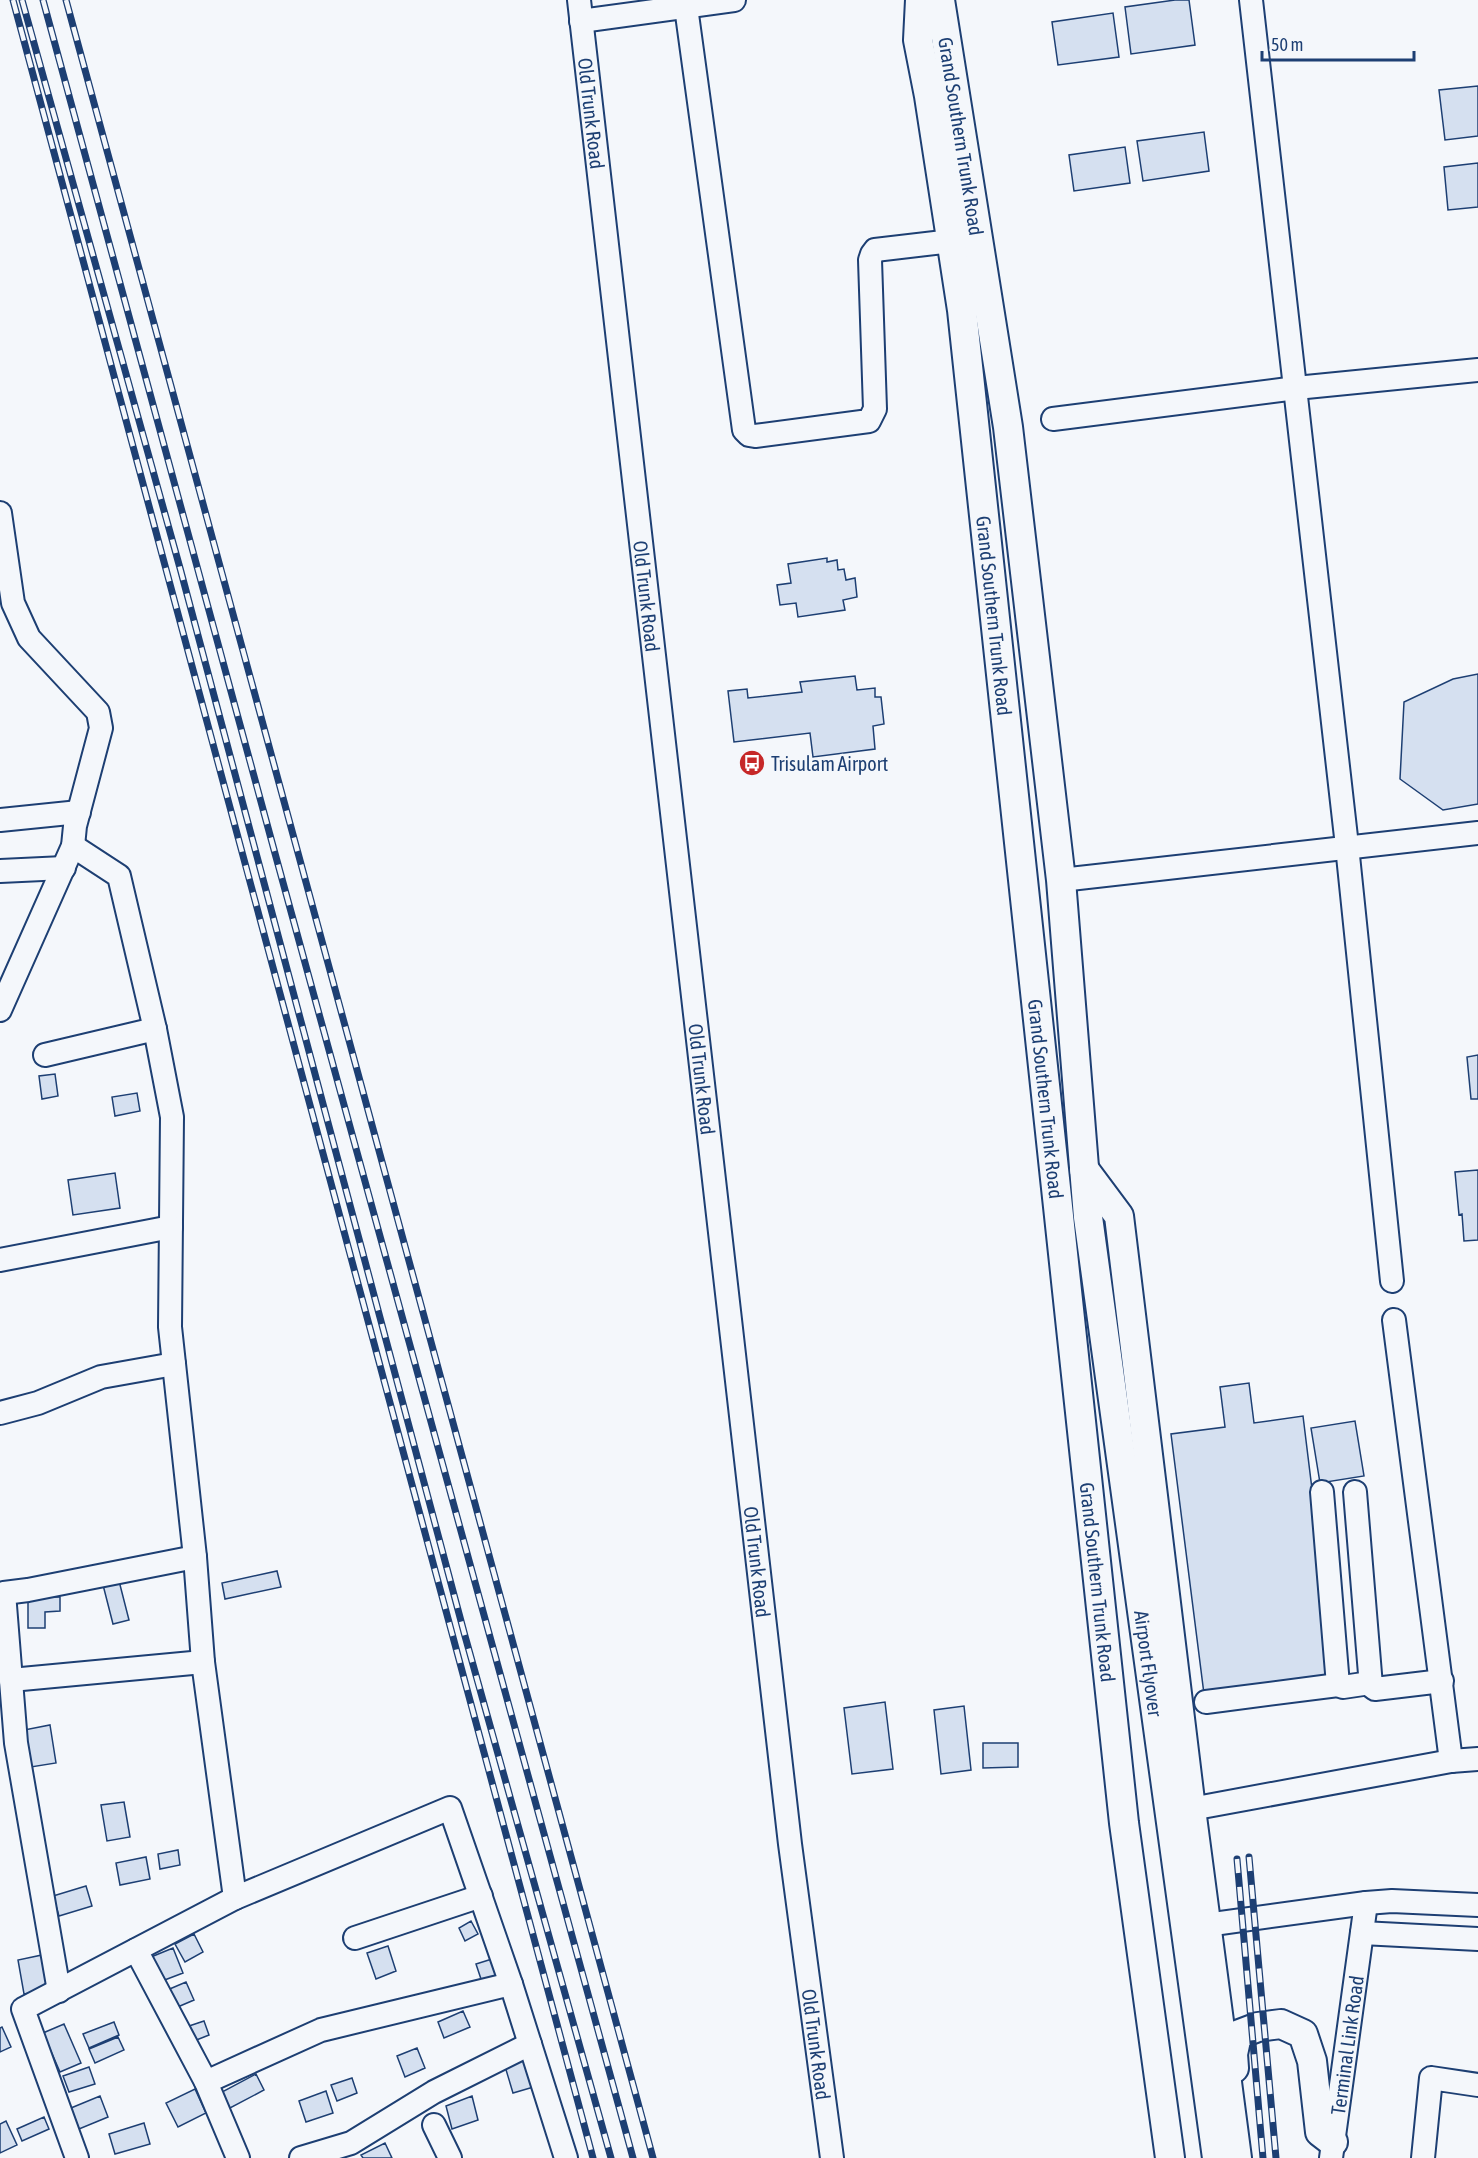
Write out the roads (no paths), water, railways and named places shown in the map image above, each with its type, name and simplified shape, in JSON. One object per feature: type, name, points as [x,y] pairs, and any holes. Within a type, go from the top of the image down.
[{"type":"main road","name":"Grand Southern Trunk Road","points":[[920,0],[918,40],[929,96],[964,322],[1124,1823],[1170,2158]]},
{"type":"main road","name":"Grand Southern Trunk Road","points":[[940,0],[1008,427],[1061,880],[1083,1167]]},
{"type":"main road","name":"Airport Flyover","points":[[1083,1167],[1217,2158]]},
{"type":"main road","points":[[1083,1167],[1119,1216],[1191,1809],[1237,2158]]},
{"type":"main road","points":[[1247,2158],[1233,2054],[1237,2035],[1258,2027],[1281,2024],[1303,2034],[1312,2061],[1320,2132],[1332,2150]]},
{"type":"street","points":[[580,11],[686,7],[734,0]]},
{"type":"street","points":[[909,0],[918,40]]},
{"type":"street","points":[[1251,0],[1347,846],[1392,1281]]},
{"type":"street","points":[[686,7],[744,430],[749,435],[869,421],[875,409],[870,260],[872,254],[875,250],[952,242]]},
{"type":"street","name":"Old Trunk Road","points":[[580,11],[790,1844],[832,2158]]},
{"type":"street","points":[[1053,419],[1296,388],[1478,370]]},
{"type":"street","points":[[0,513],[7,605],[29,638],[98,712],[101,728],[79,812],[73,846],[0,1010]]},
{"type":"street","points":[[0,820],[79,812]]},
{"type":"street","points":[[1061,880],[1478,833]]},
{"type":"street","points":[[73,846],[118,876],[155,1029],[172,1117],[170,1327],[195,1557],[203,1662],[235,1898]]},
{"type":"street","points":[[0,871],[64,868]]},
{"type":"street","points":[[45,1055],[155,1029]]},
{"type":"street","points":[[0,1260],[171,1227]]},
{"type":"street","points":[[1394,1320],[1451,1761]]},
{"type":"street","points":[[0,1413],[38,1403],[100,1377],[174,1364]]},
{"type":"street","points":[[1322,1492],[1338,1685]]},
{"type":"street","points":[[1355,1492],[1370,1683],[1375,1689],[1442,1681]]},
{"type":"street","points":[[58,1991],[16,1743],[4,1593],[195,1557]]},
{"type":"street","points":[[11,1680],[203,1662]]},
{"type":"street","points":[[1206,1702],[1370,1683]]},
{"type":"street","points":[[1191,1809],[1451,1761],[1478,1759]]},
{"type":"street","points":[[77,2158],[22,2009],[235,1898],[450,1808],[511,1984],[566,2158]]},
{"type":"street","points":[[355,1938],[481,1896]]},
{"type":"street","points":[[1206,1925],[1392,1901],[1478,1905]]},
{"type":"street","name":"Terminal Link Road","points":[[1332,2150],[1366,1903]]},
{"type":"street","points":[[1362,1933],[1478,1939]]},
{"type":"street","points":[[136,1950],[206,2082],[238,2158]]},
{"type":"street","points":[[206,2082],[321,2030],[511,1984]]},
{"type":"street","points":[[301,2158],[351,2143],[434,2092],[530,2044]]},
{"type":"street","points":[[1423,2158],[1431,2078],[1478,2085]]},
{"type":"street","points":[[434,2125],[450,2158]]},
{"type":"railway","points":[[13,0],[593,2158]]},
{"type":"railway","points":[[22,0],[180,568],[465,1636],[611,2158]]},
{"type":"railway","points":[[43,0],[633,2158]]},
{"type":"railway","points":[[66,0],[653,2158]]},
{"type":"railway","points":[[1249,1857],[1276,2158]]},
{"type":"railway","points":[[1237,1859],[1263,2158]]},
{"type":"place","name":"Trisulam Airport","points":[[752,763]]}]
